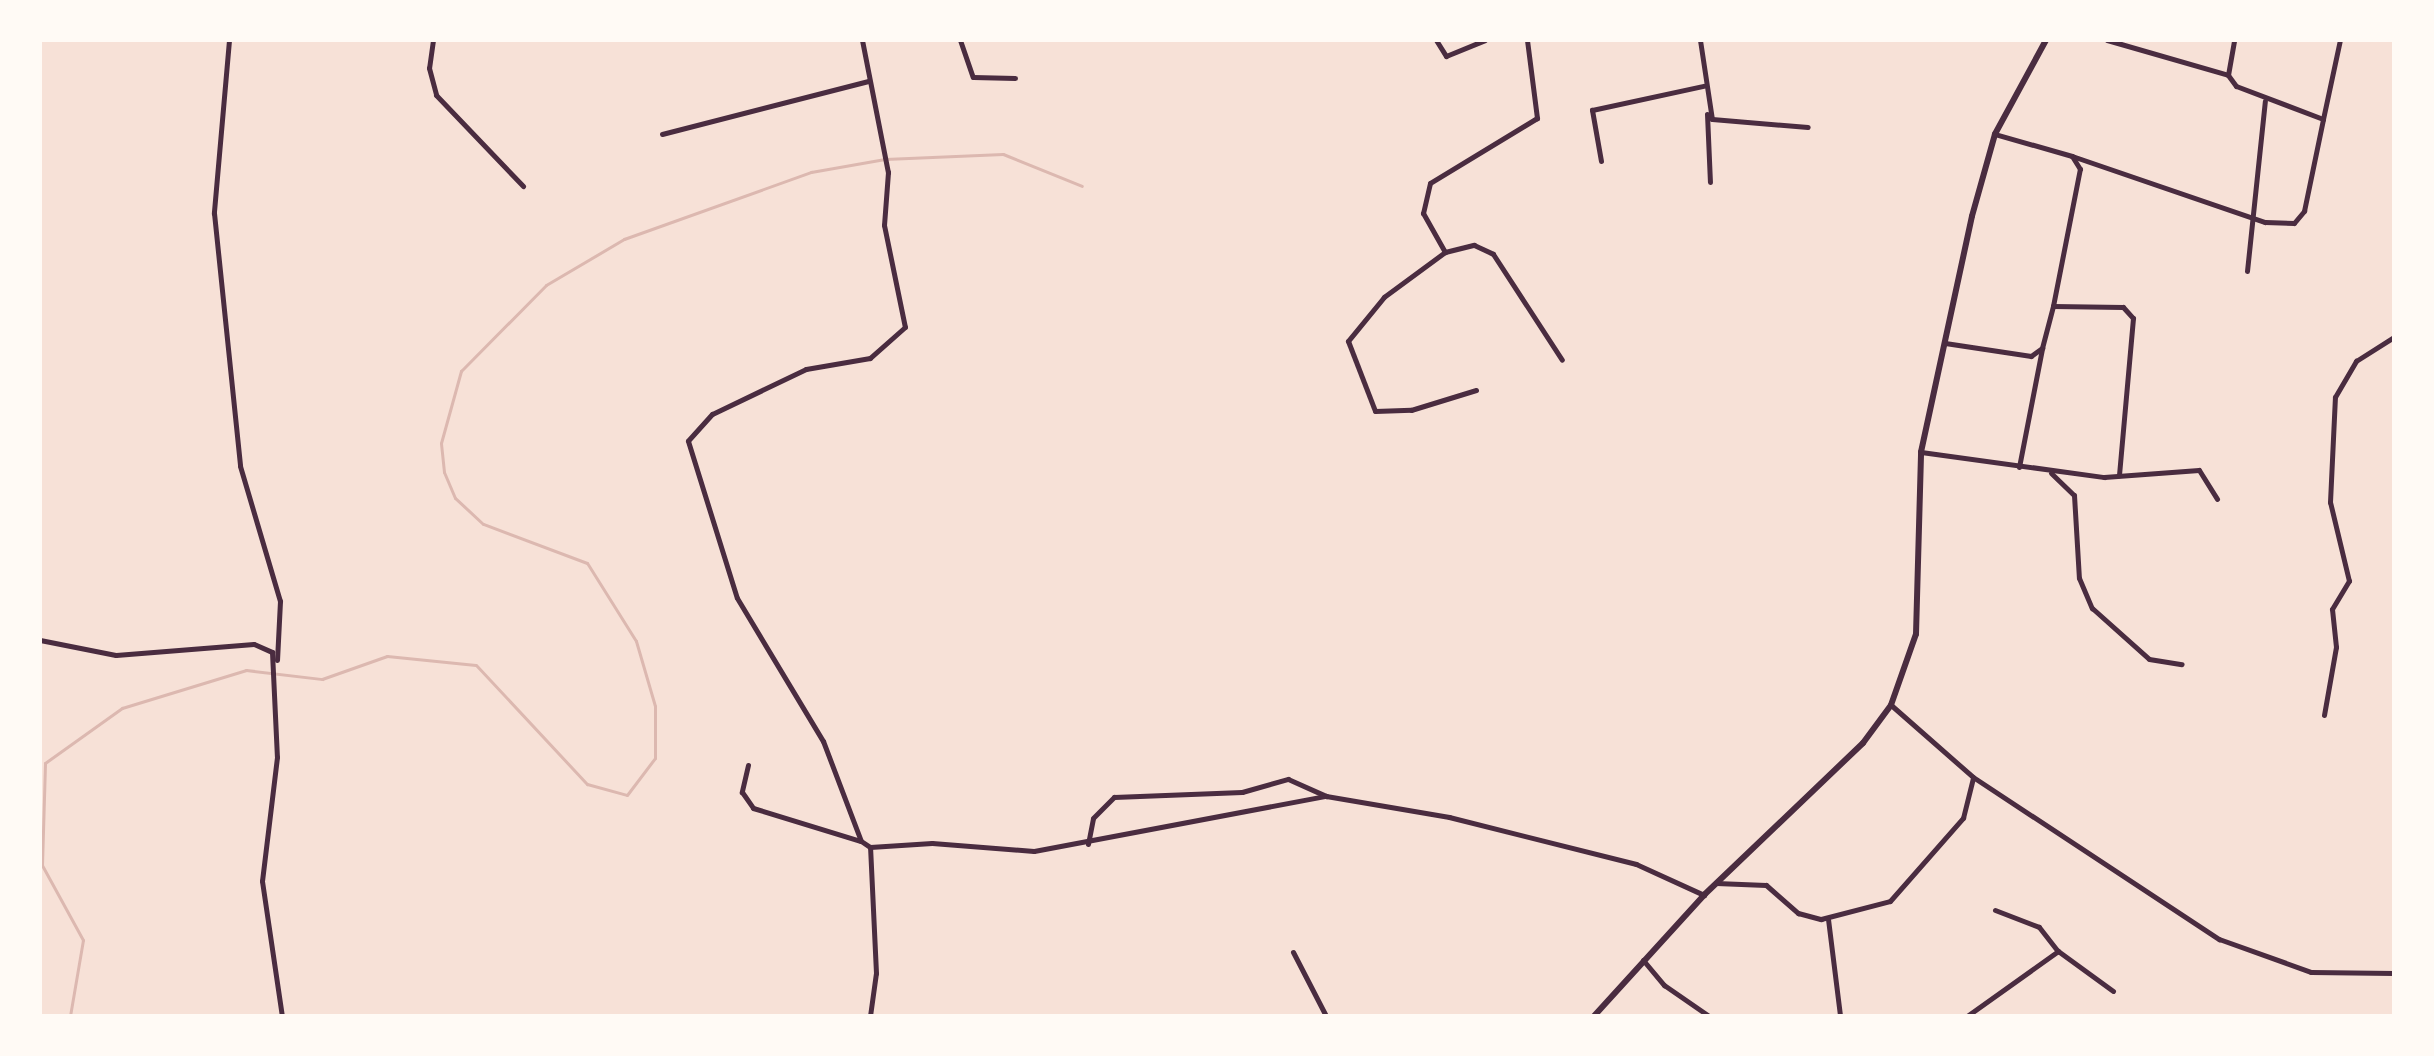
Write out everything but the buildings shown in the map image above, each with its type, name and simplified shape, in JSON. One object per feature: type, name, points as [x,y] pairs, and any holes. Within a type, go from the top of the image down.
[{"type":"street","points":[[229,40],[214,213],[240,466],[280,601],[272,833],[262,881],[282,1016]]},
{"type":"street","points":[[433,40],[429,68],[436,95],[523,186]]},
{"type":"street","points":[[861,841],[823,741],[737,598],[688,441],[712,414],[806,369],[870,358],[905,327],[884,225],[888,172],[862,40]]},
{"type":"street","points":[[960,40],[973,77],[1015,78]]},
{"type":"street","points":[[1436,40],[1446,56],[1485,40]]},
{"type":"street","points":[[1445,252],[1428,231],[1425,192],[1537,118],[1527,40]]},
{"type":"street","points":[[1700,40],[1710,182]]},
{"type":"street","points":[[1594,1016],[1704,895],[1863,743],[1891,705],[1917,623],[1921,452],[1945,343],[1995,134],[2046,40]]},
{"type":"street","points":[[2107,40],[2228,75],[2265,101],[2323,119]]},
{"type":"street","points":[[2228,75],[2234,40]]},
{"type":"street","points":[[1995,134],[2072,156],[2251,218],[2285,226],[2301,216],[2340,40]]},
{"type":"street","points":[[662,134],[868,81]]},
{"type":"street","points":[[1601,161],[1592,110],[1703,86]]},
{"type":"street","points":[[2247,271],[2265,101]]},
{"type":"street","points":[[1707,113],[1716,122],[1808,127]]},
{"type":"street","points":[[2019,467],[2042,348],[2079,188],[2072,156]]},
{"type":"street","points":[[1476,390],[1411,410],[1375,411],[1348,341],[1384,297],[1445,252],[1474,245],[1493,254],[1562,360]]},
{"type":"street","points":[[2053,306],[2123,307],[2133,318],[2119,475]]},
{"type":"street","points":[[2324,715],[2336,647],[2332,609],[2349,581],[2330,502],[2335,397],[2356,361],[2394,337]]},
{"type":"street","points":[[1945,343],[2024,357],[2042,348]]},
{"type":"street","points":[[1921,452],[2051,473],[2119,475],[2199,470],[2217,499]]},
{"type":"street","points":[[2051,473],[2074,495],[2079,578],[2092,608],[2149,659],[2182,664]]},
{"type":"street","points":[[40,640],[141,656],[254,644],[277,660]]},
{"type":"street","points":[[1891,705],[1973,777],[2062,832],[2118,877],[2245,952],[2311,972],[2394,973]]},
{"type":"street","points":[[748,765],[742,792],[753,808],[861,841],[870,847],[932,843],[1034,851],[1088,844],[1222,810],[1326,796]]},
{"type":"street","points":[[1716,883],[1757,882],[1798,913],[1828,919],[1890,901],[1906,888],[1963,818],[1973,777]]},
{"type":"street","points":[[1088,844],[1093,818],[1114,797],[1242,792],[1275,778],[1326,796],[1623,860],[1704,895]]},
{"type":"street","points":[[870,847],[876,973],[870,1016]]},
{"type":"street","points":[[1995,910],[2039,927],[2058,951],[2113,991]]},
{"type":"street","points":[[1828,919],[1840,1016]]},
{"type":"street","points":[[1967,1016],[2058,951]]},
{"type":"street","points":[[1293,952],[1326,1016]]},
{"type":"street","points":[[1643,960],[1664,985],[1709,1016]]},
{"type":"waterway","points":[[70,1016],[83,940],[42,865],[45,763],[122,708],[246,670],[322,679],[387,656],[476,665],[587,784],[627,795],[655,758],[655,706],[636,641],[587,563],[483,524],[455,498],[444,472],[441,443],[461,371],[546,285],[624,239],[811,172],[885,159],[1003,154],[1082,186]]}]
